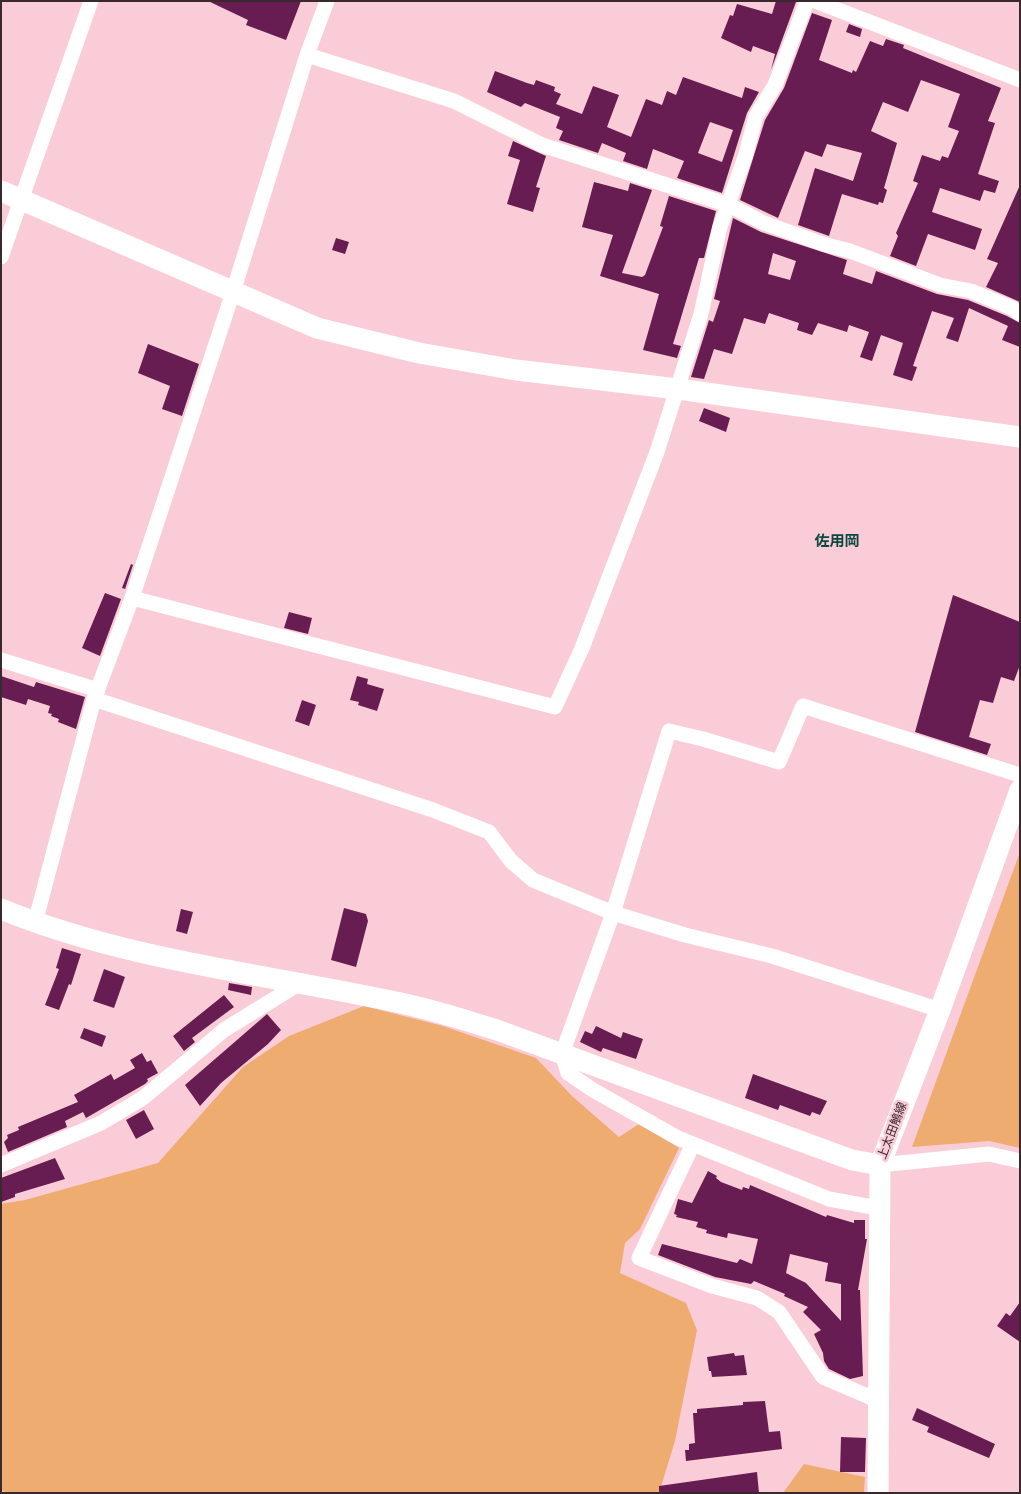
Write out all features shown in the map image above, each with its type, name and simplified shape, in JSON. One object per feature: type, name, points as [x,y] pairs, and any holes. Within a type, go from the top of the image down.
[{"type":"street","points":[[1,257],[10,195],[90,1]]},
{"type":"street","points":[[35,922],[96,694],[132,598],[233,292],[306,55],[327,1]]},
{"type":"street","points":[[132,598],[555,707],[582,648],[657,452],[701,314],[720,227],[729,205],[756,116],[775,85],[807,1]]},
{"type":"street","points":[[815,1],[1020,80]]},
{"type":"street","points":[[306,55],[454,101],[542,145],[729,205],[764,223],[823,244],[850,251],[940,285],[971,291],[1012,308],[1020,314]]},
{"type":"street","points":[[10,195],[317,328],[419,353],[516,370],[678,389],[1020,436]]},
{"type":"street","points":[[1,660],[424,807],[490,832],[511,861],[533,880],[614,913],[685,935],[772,956],[940,1010]]},
{"type":"street","points":[[878,1208],[829,1199],[693,1144],[664,1130],[593,1090],[568,1073],[562,1054],[614,913],[669,731],[703,738],[779,762],[803,706],[1020,775]]},
{"type":"street","name":"上太田鵤線","points":[[878,1493],[878,1208],[880,1165],[940,1010],[1020,790]]},
{"type":"street","points":[[1,909],[92,941],[169,959],[300,983],[446,1014],[562,1054],[852,1160],[880,1165],[988,1154],[1020,1161]]},
{"type":"street","points":[[1,1165],[101,1123],[143,1098],[224,1030],[300,983]]},
{"type":"street","points":[[693,1144],[638,1258],[712,1286],[757,1298],[779,1312],[823,1376],[878,1402]]},
{"type":"shaded area","points":[[1020,852],[1020,1148],[989,1141],[912,1147]]},
{"type":"shaded area","points":[[364,1006],[443,1026],[536,1058],[572,1096],[619,1137],[639,1124],[679,1148],[640,1229],[625,1243],[620,1273],[686,1303],[697,1330],[675,1441],[659,1493],[6,1493],[1,1490],[1,1204],[25,1200],[158,1163],[243,1067],[289,1036]]},
{"type":"shaded area","points":[[804,1464],[865,1477],[864,1493],[783,1493]]},
{"type":"building","points":[[208,1],[301,1],[286,40],[246,25],[248,20]]},
{"type":"building","points":[[776,1],[796,2],[771,70],[775,54],[753,46],[751,52],[721,38],[730,15],[733,16],[737,4],[772,14]]},
{"type":"building","points":[[812,13],[832,20],[819,60],[852,73],[853,70],[856,72],[870,41],[883,46],[886,39],[904,45],[903,48],[1001,88],[988,121],[995,123],[978,174],[999,181],[995,193],[984,190],[980,201],[940,188],[932,212],[982,229],[975,250],[928,234],[916,266],[890,256],[898,236],[896,233],[918,183],[913,181],[922,155],[940,161],[942,156],[948,158],[959,131],[948,127],[960,94],[921,80],[908,112],[883,102],[871,131],[897,143],[884,188],[887,190],[883,203],[879,202],[878,205],[842,194],[829,236],[798,225],[815,168],[853,181],[862,153],[827,144],[822,157],[805,151],[778,218],[740,200],[765,120],[784,88]]},
{"type":"building","points":[[849,24],[862,29],[860,37],[846,32]]},
{"type":"building","points":[[495,71],[534,85],[536,80],[555,87],[554,91],[561,94],[556,104],[582,114],[593,86],[619,95],[607,127],[631,137],[646,99],[662,105],[667,91],[676,95],[683,77],[742,98],[745,87],[759,92],[747,113],[722,193],[677,178],[684,161],[653,149],[647,169],[623,161],[626,153],[602,143],[598,153],[559,140],[563,131],[556,128],[560,117],[525,103],[521,107],[487,92]],"holes":[[[710,122],[733,130],[722,162],[698,153]]]},
{"type":"building","points":[[513,141],[546,156],[536,187],[540,188],[533,212],[507,204],[520,160],[508,156]]},
{"type":"building","points":[[594,182],[628,191],[630,183],[652,190],[622,273],[642,277],[645,275],[663,227],[660,226],[669,196],[716,211],[704,258],[699,258],[673,344],[681,346],[677,358],[643,350],[659,294],[600,276],[613,235],[582,227]]},
{"type":"building","points":[[1020,185],[1020,302],[986,287],[998,263],[987,259]]},
{"type":"building","points":[[733,218],[761,232],[847,260],[843,274],[872,284],[876,271],[937,294],[968,300],[1007,316],[1020,323],[1020,347],[1002,340],[1008,326],[969,308],[958,342],[946,338],[954,318],[932,311],[913,366],[917,367],[912,381],[893,375],[903,343],[881,335],[872,361],[860,357],[869,332],[849,325],[847,332],[818,323],[812,335],[797,330],[799,323],[769,313],[765,324],[744,318],[732,354],[714,349],[704,379],[691,377],[709,320],[713,322],[720,301],[714,299]],"holes":[[[773,253],[796,261],[790,280],[768,274]]]},
{"type":"building","points":[[336,238],[349,242],[345,254],[332,250]]},
{"type":"building","points":[[148,344],[199,364],[182,416],[162,409],[170,386],[138,373]]},
{"type":"building","points":[[704,408],[730,418],[726,432],[699,421]]},
{"type":"building","points":[[131,564],[133,565],[125,589],[122,588]]},
{"type":"building","points":[[105,593],[121,599],[100,656],[82,648]]},
{"type":"building","points":[[953,595],[1020,622],[1020,665],[1014,681],[1001,677],[993,703],[980,700],[969,737],[991,744],[987,755],[915,732]]},
{"type":"building","points":[[289,612],[312,618],[308,634],[284,628]]},
{"type":"building","points":[[1,676],[34,687],[36,682],[85,697],[76,729],[58,722],[59,719],[51,716],[52,714],[48,713],[50,706],[28,699],[26,705],[1,697]]},
{"type":"building","points":[[357,676],[368,679],[367,684],[384,689],[377,711],[358,705],[359,702],[350,700]]},
{"type":"building","points":[[302,700],[316,705],[309,726],[295,721]]},
{"type":"building","points":[[344,908],[366,914],[368,921],[356,967],[331,960]]},
{"type":"building","points":[[181,909],[193,912],[187,934],[176,931]]},
{"type":"building","points":[[62,948],[81,954],[71,985],[69,984],[59,1010],[45,1005],[59,969],[56,968]]},
{"type":"building","points":[[104,969],[125,977],[114,1008],[93,1001]]},
{"type":"building","points":[[229,983],[252,987],[251,995],[228,990]]},
{"type":"building","points":[[224,995],[234,1007],[192,1038],[195,1042],[184,1051],[173,1036]]},
{"type":"building","points":[[267,1014],[281,1030],[268,1044],[221,1083],[200,1106],[185,1085]]},
{"type":"building","points":[[596,1026],[621,1038],[623,1032],[643,1039],[636,1059],[603,1048],[601,1052],[580,1042],[585,1031],[592,1034]]},
{"type":"building","points":[[84,1028],[106,1036],[102,1047],[80,1038]]},
{"type":"building","points":[[142,1053],[147,1062],[151,1060],[158,1073],[147,1079],[148,1081],[145,1084],[86,1118],[83,1112],[65,1121],[67,1127],[8,1152],[4,1142],[8,1138],[7,1135],[19,1130],[18,1127],[78,1102],[74,1095],[111,1074],[114,1080],[135,1068],[130,1060]]},
{"type":"building","points":[[753,1074],[827,1101],[820,1115],[812,1112],[810,1116],[780,1105],[778,1110],[745,1098]]},
{"type":"building","points":[[144,1110],[154,1129],[136,1139],[126,1120]]},
{"type":"building","points":[[55,1158],[65,1179],[15,1194],[15,1197],[1,1202],[1,1178]]},
{"type":"building","points":[[708,1171],[717,1176],[716,1178],[721,1182],[742,1190],[743,1187],[749,1189],[750,1185],[826,1217],[827,1215],[854,1223],[854,1220],[865,1220],[865,1239],[867,1239],[858,1290],[860,1290],[863,1376],[850,1379],[829,1369],[814,1334],[821,1330],[803,1312],[808,1307],[784,1296],[785,1294],[754,1281],[751,1284],[715,1277],[658,1255],[662,1244],[737,1263],[740,1259],[752,1264],[758,1239],[728,1233],[727,1238],[706,1233],[707,1230],[696,1227],[698,1222],[676,1217],[677,1215],[674,1214],[678,1199],[692,1203]],"holes":[[[790,1254],[828,1263],[825,1281],[841,1284],[841,1321],[806,1283],[786,1273]]]},
{"type":"building","points":[[1020,1302],[1020,1342],[997,1326],[1006,1313],[1010,1316]]},
{"type":"building","points":[[734,1353],[735,1356],[744,1355],[747,1375],[712,1377],[707,1357]]},
{"type":"building","points":[[765,1401],[769,1432],[780,1431],[782,1449],[686,1461],[685,1450],[689,1450],[689,1444],[695,1443],[693,1413],[697,1413],[697,1409],[743,1405],[743,1402]]},
{"type":"building","points":[[917,1408],[995,1444],[989,1458],[927,1432],[929,1427],[912,1420]]},
{"type":"building","points":[[841,1437],[866,1438],[865,1472],[840,1472]]},
{"type":"building","points":[[757,1472],[759,1493],[659,1493],[659,1486]]},
{"type":"district","name":"佐用岡","points":[[837,542]]}]
